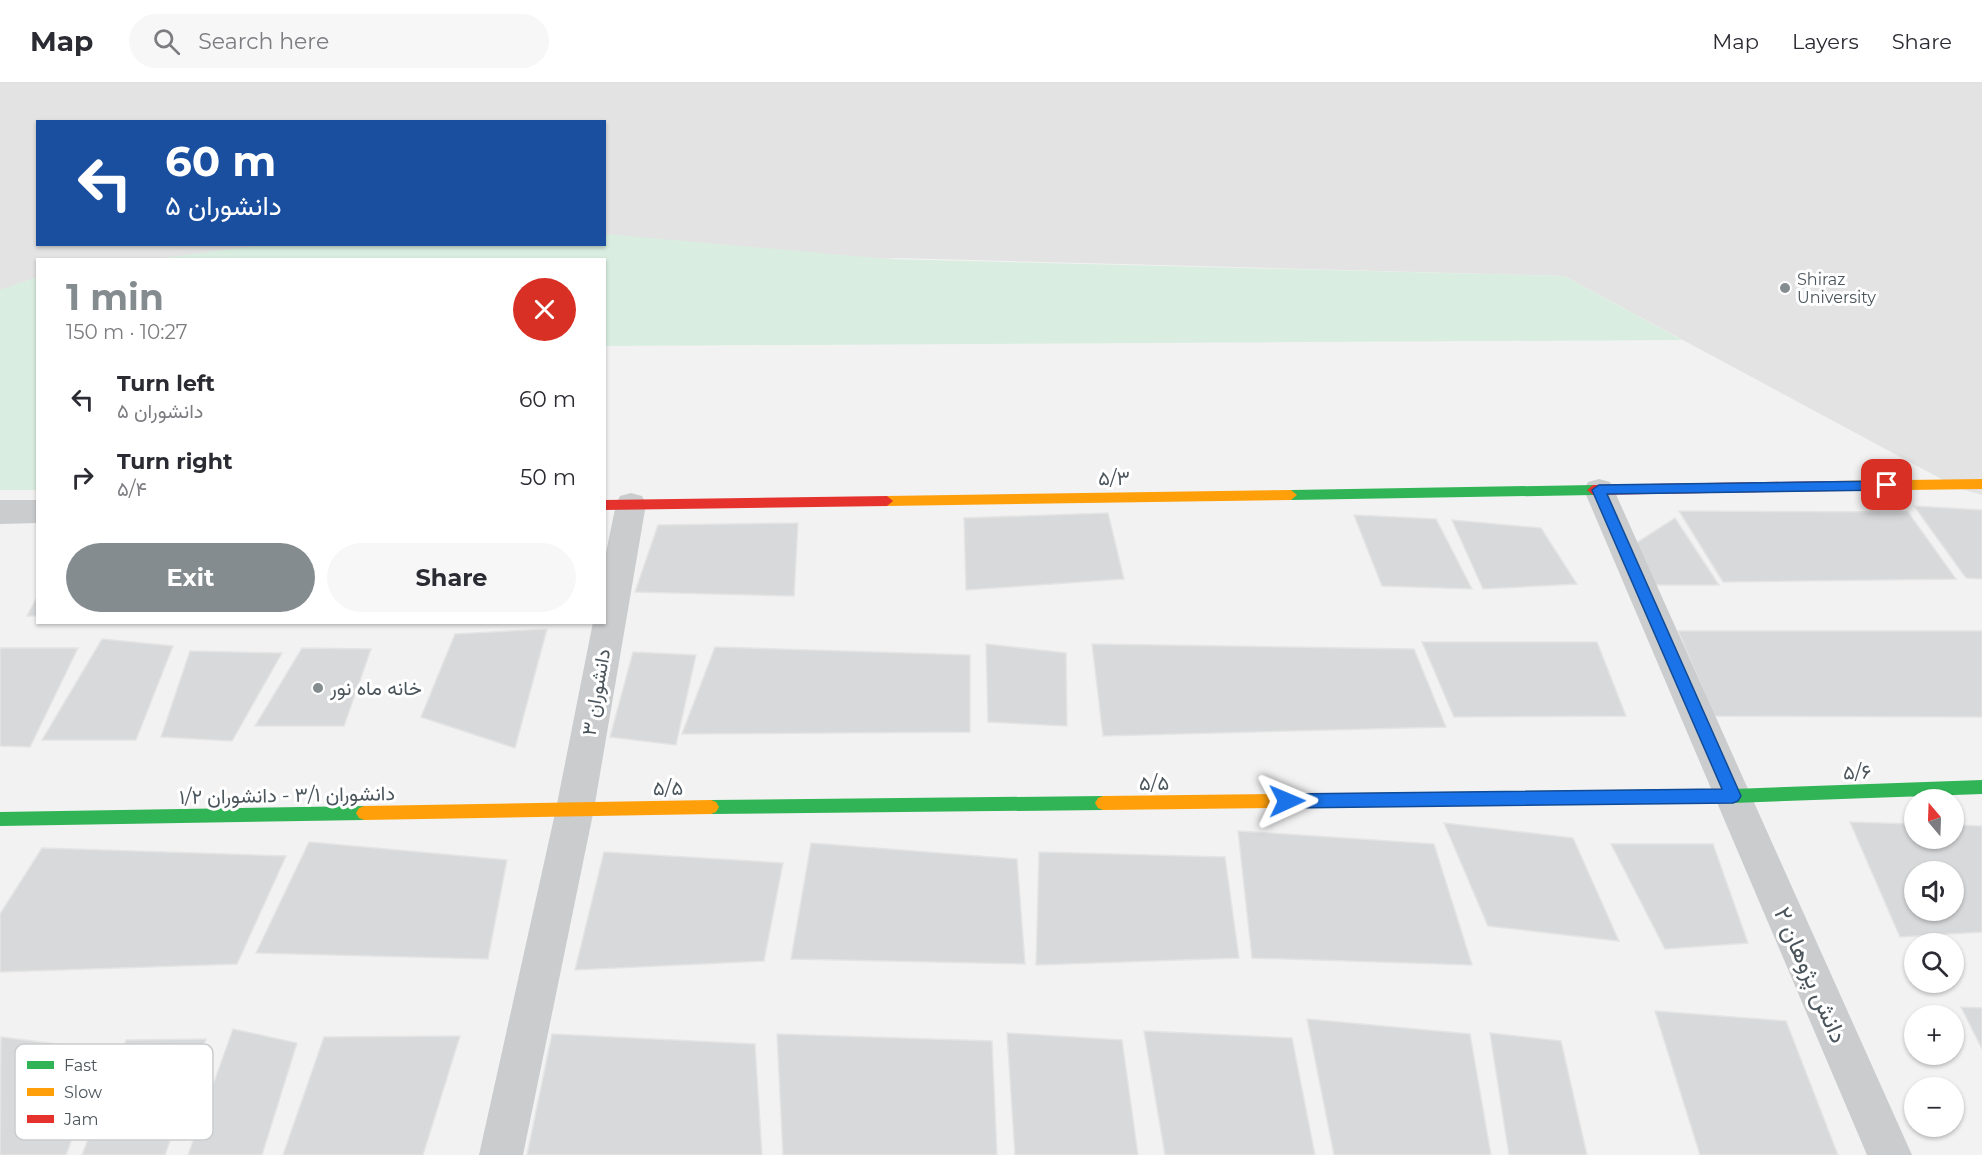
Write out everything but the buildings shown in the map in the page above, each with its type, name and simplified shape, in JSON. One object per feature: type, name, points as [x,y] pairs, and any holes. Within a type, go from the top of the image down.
[{"type":"street","name":"۵/۳","points":[[618,504],[1982,484]]},
{"type":"street","name":"دانش پژوهان ۲","points":[[1599,490],[1890,1155]]},
{"type":"street","name":"دانشوران ۳","points":[[606,589],[618,504]]},
{"type":"street","points":[[0,512],[36,511]]},
{"type":"street","name":"دانشوران ۳","points":[[501,1155],[575,809],[601,624]]},
{"type":"street","name":"۵/۶","points":[[1733,796],[1982,787]]},
{"type":"street","name":"۵/۵","points":[[575,809],[1733,796]]},
{"type":"street","name":"دانشوران ۳/۱ - دانشوران ۱/۲","points":[[0,819],[575,809]]},
{"type":"shaded area","name":"Shiraz University","points":[[0,84],[1982,84],[1982,495],[1958,488],[1564,276],[899,258],[606,273],[606,258],[36,258],[36,301],[0,304]]},
{"type":"green space","points":[[606,234],[888,259],[1564,276],[1682,340],[606,346],[606,258],[163,258],[255,246],[606,246]]},
{"type":"green space","points":[[36,277],[36,490],[0,490],[0,290]]},
{"type":"traffic: fast","points":[[1291,495],[1593,490]]},
{"type":"traffic: fast","points":[[1611,797],[1733,796],[1982,787]]},
{"type":"traffic: fast","points":[[711,807],[1103,803]]},
{"type":"traffic: fast","points":[[0,819],[364,813]]},
{"type":"traffic: slow","points":[[1832,486],[1982,484]]},
{"type":"traffic: slow","points":[[887,501],[1291,495]]},
{"type":"traffic: slow","points":[[1103,803],[1611,797]]},
{"type":"traffic: slow","points":[[364,813],[711,807]]},
{"type":"traffic: jam","points":[[1593,490],[1832,486]]},
{"type":"traffic: jam","points":[[606,505],[887,501]]},
{"type":"place","name":"Shiraz University","points":[[1785,288]]},
{"type":"place","name":"خانه ماه نور","points":[[318,688]]},
{"type":"route","points":[[1287,801],[1733,796],[1599,490],[1887,485]]}]
